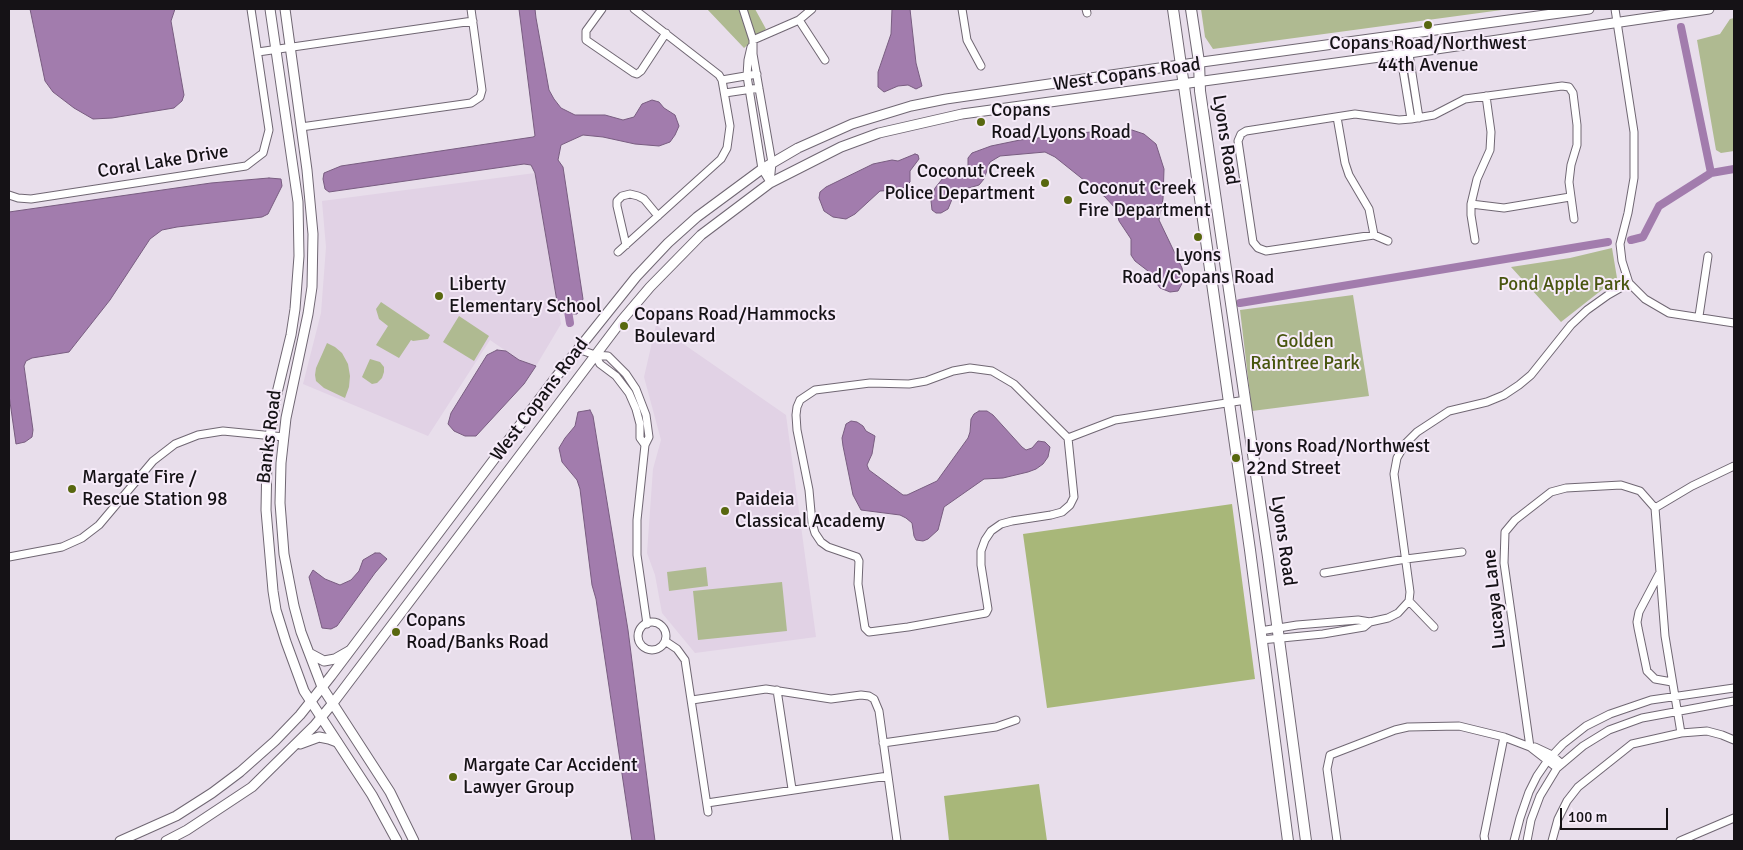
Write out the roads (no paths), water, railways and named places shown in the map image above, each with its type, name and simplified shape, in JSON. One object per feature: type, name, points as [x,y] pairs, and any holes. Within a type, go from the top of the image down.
[{"type":"main road","name":"Banks Road","points":[[270,9],[298,202],[299,256],[295,309],[270,436],[266,475],[266,510],[273,591],[276,610],[304,691],[372,795],[397,841]]},
{"type":"main road","name":"Banks Road","points":[[285,9],[311,196],[313,269],[304,340],[291,392],[280,463],[280,503],[284,554],[294,606],[308,653],[322,687],[390,792],[414,841]]},
{"type":"main road","name":"Lyons Road","points":[[1173,9],[1229,402],[1288,841]]},
{"type":"main road","name":"Lyons Road","points":[[1191,9],[1199,81],[1246,400],[1306,841]]},
{"type":"main road","name":"West Copans Road","points":[[120,841],[176,816],[212,793],[240,772],[275,741],[300,715],[350,651],[578,349],[636,276],[668,243],[720,198],[762,169],[798,148],[852,124],[911,106],[960,97],[1198,62],[1590,9]]},
{"type":"main road","name":"West Copans Road","points":[[166,841],[187,830],[252,786],[295,746],[333,703],[622,320],[650,287],[685,251],[713,226],[770,182],[840,147],[879,133],[962,114],[1405,54],[1709,9]]},
{"type":"main road","points":[[308,653],[324,661],[335,659],[350,651]]},
{"type":"main road","points":[[295,746],[319,737],[337,742]]},
{"type":"street","name":"Coral Lake Drive","points":[[9,195],[18,198],[31,198],[246,166],[263,153],[269,130],[251,9]]},
{"type":"street","points":[[301,127],[471,103],[480,97],[482,90],[471,9]]},
{"type":"street","points":[[602,9],[586,31],[586,40],[634,73],[637,74],[641,71],[666,34]]},
{"type":"street","points":[[618,252],[721,160],[730,126],[725,93],[719,75],[634,9]]},
{"type":"street","points":[[742,9],[753,40],[753,54],[772,163],[770,182]]},
{"type":"street","points":[[753,40],[799,20],[812,9]]},
{"type":"street","points":[[962,9],[968,40],[981,66]]},
{"type":"street","points":[[1614,9],[1634,132],[1634,178],[1620,244],[1622,261],[1629,283],[1645,299],[1669,313],[1699,316],[1734,323]]},
{"type":"street","points":[[799,20],[825,60]]},
{"type":"street","points":[[258,52],[473,21]]},
{"type":"street","points":[[1406,35],[1405,54],[1411,119]]},
{"type":"street","points":[[1395,36],[1405,54],[1419,118]]},
{"type":"street","points":[[753,40],[748,60],[747,76],[762,169],[770,182]]},
{"type":"street","points":[[722,80],[757,74]]},
{"type":"street","points":[[1388,241],[1374,235],[1266,251],[1258,248],[1252,242],[1238,140],[1241,134],[1246,131],[1355,114],[1398,120],[1419,118],[1434,115],[1465,99],[1562,86],[1569,87],[1573,93],[1577,125],[1577,145],[1571,165],[1569,182],[1574,219]]},
{"type":"street","points":[[725,93],[759,88]]},
{"type":"street","points":[[1475,240],[1470,215],[1471,204],[1477,179],[1490,150],[1491,132],[1486,96]]},
{"type":"street","points":[[1337,117],[1349,175],[1369,209],[1374,235]]},
{"type":"street","points":[[626,245],[617,206],[617,201],[622,196],[630,194],[644,199],[658,216]]},
{"type":"street","points":[[1471,204],[1504,208],[1570,197]]},
{"type":"street","points":[[1699,316],[1708,256]]},
{"type":"street","points":[[1260,635],[1358,620],[1370,622],[1388,618],[1398,613],[1409,601],[1410,592],[1394,474],[1397,458],[1405,444],[1417,432],[1449,411],[1487,402],[1504,395],[1519,385],[1531,375],[1571,325],[1587,310],[1608,294],[1629,283]]},
{"type":"street","points":[[578,349],[595,355],[608,356],[626,374],[642,401],[648,427],[648,437],[644,445],[637,520],[637,555],[647,624]]},
{"type":"street","points":[[595,355],[600,364],[616,376],[629,393],[636,409],[640,424],[640,438],[644,445]]},
{"type":"street","points":[[970,368],[992,370],[1014,384],[1068,438],[1074,497],[1070,505],[1062,512],[1002,524],[992,531],[985,540],[981,551],[981,558],[988,609],[986,613],[869,632],[865,628],[858,584],[859,561],[857,558],[828,547],[821,542],[815,533],[812,523],[809,490],[796,415],[800,400],[815,390],[870,383],[909,384],[970,368]]},
{"type":"street","points":[[1068,438],[1116,420],[1246,400]]},
{"type":"street","points":[[9,557],[62,547],[82,538],[99,525],[153,461],[174,444],[198,435],[223,431],[284,437]]},
{"type":"street","points":[[1681,733],[1665,636],[1655,508],[1692,486],[1734,466]]},
{"type":"street","name":"Lucaya Lane","points":[[1530,747],[1504,563],[1505,532],[1515,520],[1551,492],[1566,488],[1621,485],[1640,491],[1655,508]]},
{"type":"street","points":[[1324,573],[1406,559],[1462,552]]},
{"type":"street","points":[[1659,574],[1639,612],[1637,622],[1647,671],[1655,679],[1672,682]]},
{"type":"street","points":[[1409,601],[1434,627]]},
{"type":"street","points":[[1277,633],[1323,634],[1364,627],[1370,622]]},
{"type":"street","points":[[656,623],[663,628],[666,635],[665,641],[657,650],[647,649],[640,643],[638,634],[643,626],[656,623]]},
{"type":"street","points":[[665,641],[677,650],[685,660],[708,812]]},
{"type":"street","points":[[1514,841],[1529,792],[1550,757],[1586,726],[1610,714],[1651,700],[1734,688]]},
{"type":"street","points":[[692,700],[766,689],[831,699],[861,695],[874,699],[879,711],[897,841]]},
{"type":"street","points":[[777,690],[792,789]]},
{"type":"street","points":[[1527,841],[1531,820],[1540,796],[1560,766],[1583,746],[1609,730],[1642,718],[1676,710],[1734,701]]},
{"type":"street","points":[[883,743],[996,727],[1016,720]]},
{"type":"street","points":[[1337,841],[1326,769],[1330,755],[1395,730],[1408,727],[1459,726],[1504,737],[1530,747],[1550,757],[1560,766]]},
{"type":"street","points":[[1552,841],[1558,818],[1567,801],[1578,787],[1632,744],[1681,733],[1707,731],[1734,740]]},
{"type":"street","points":[[1485,841],[1484,836],[1504,737]]},
{"type":"street","points":[[707,803],[888,776]]},
{"type":"street","points":[[1680,841],[1734,818]]},
{"type":"waterway","points":[[1631,240],[1643,237],[1659,206],[1711,173],[1681,27]]},
{"type":"waterway","points":[[1711,173],[1734,169]]},
{"type":"waterway","points":[[1240,303],[1608,242]]},
{"type":"waterway","points":[[567,305],[570,323]]},
{"type":"place","name":"Copans Road/Northwest 44th Avenue","points":[[1428,25]]},
{"type":"place","name":"Copans Road/Lyons Road","points":[[981,122]]},
{"type":"place","name":"Coconut Creek Police Department","points":[[1045,183]]},
{"type":"place","name":"Coconut Creek Fire Department","points":[[1068,200]]},
{"type":"place","name":"Lyons Road/Copans Road","points":[[1198,237]]},
{"type":"place","name":"Liberty Elementary School","points":[[439,296]]},
{"type":"place","name":"Copans Road/Hammocks Boulevard","points":[[624,326]]},
{"type":"place","name":"Lyons Road/Northwest 22nd Street","points":[[1236,458]]},
{"type":"place","name":"Margate Fire / Rescue Station 98","points":[[72,489]]},
{"type":"place","name":"Paideia Classical Academy","points":[[725,511]]},
{"type":"place","name":"Copans Road/Banks Road","points":[[396,632]]},
{"type":"place","name":"Margate Car Accident Lawyer Group","points":[[453,777]]},
{"type":"park label","name":"Pond Apple Park","points":[[1564,285]]},
{"type":"park label","name":"Golden Raintree Park","points":[[1305,353]]}]
